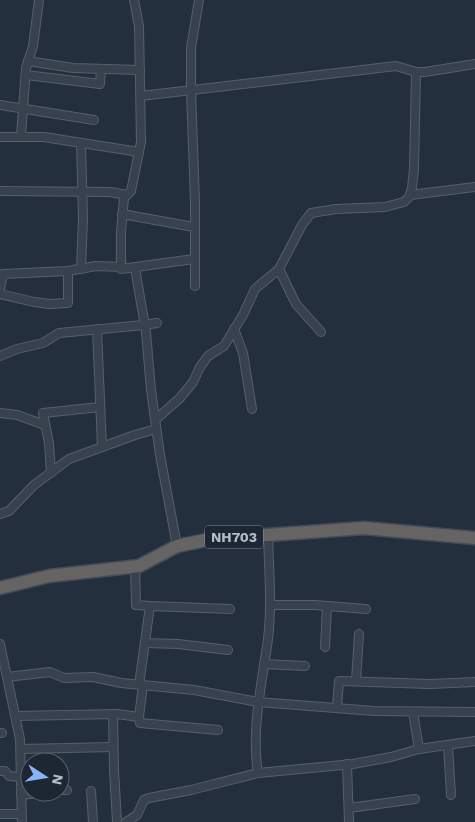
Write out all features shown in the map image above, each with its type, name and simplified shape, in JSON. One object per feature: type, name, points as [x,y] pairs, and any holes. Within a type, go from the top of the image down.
[{"type":"highway","name":"NH703","points":[[0,588],[49,576],[135,566],[177,546],[212,539],[364,528],[475,538]]},
{"type":"street","points":[[21,136],[26,75],[33,46],[39,0]]},
{"type":"street","points":[[121,267],[124,198],[132,191],[139,152],[141,96],[139,26],[134,0]]},
{"type":"street","points":[[194,286],[190,90],[192,48],[199,0]]},
{"type":"street","points":[[28,61],[73,68],[140,70]]},
{"type":"street","points":[[141,96],[396,66],[416,72],[425,72],[475,64]]},
{"type":"street","points":[[26,75],[100,84],[101,69]]},
{"type":"street","points":[[155,420],[180,398],[193,382],[208,356],[224,346],[243,315],[255,289],[278,269],[302,224],[311,213],[385,207],[404,202],[410,195],[414,169],[416,72]]},
{"type":"street","points":[[0,105],[94,120]]},
{"type":"street","points":[[0,137],[44,137],[139,152]]},
{"type":"street","points":[[81,143],[81,269]]},
{"type":"street","points":[[410,195],[475,187]]},
{"type":"street","points":[[0,191],[110,192],[127,194]]},
{"type":"street","points":[[122,214],[194,227]]},
{"type":"street","points":[[0,289],[3,274],[68,271],[96,266],[121,267],[121,269],[135,268],[194,259]]},
{"type":"street","points":[[135,268],[144,325],[156,429],[177,546]]},
{"type":"street","points":[[278,269],[296,304],[321,332]]},
{"type":"street","points":[[0,294],[49,304],[68,303],[68,271]]},
{"type":"street","points":[[0,356],[17,348],[43,343],[59,333],[157,323]]},
{"type":"street","points":[[96,329],[102,447]]},
{"type":"street","points":[[234,329],[243,353],[252,408]]},
{"type":"street","points":[[51,473],[49,443],[43,413],[100,407]]},
{"type":"street","points":[[0,413],[18,415],[45,425]]},
{"type":"street","points":[[0,514],[9,511],[34,486],[69,460],[156,429]]},
{"type":"street","points":[[258,773],[258,702],[271,605],[268,535]]},
{"type":"street","points":[[135,566],[136,605],[230,608]]},
{"type":"street","points":[[271,605],[366,609]]},
{"type":"street","points":[[150,606],[141,685],[140,723],[218,730]]},
{"type":"street","points":[[325,647],[327,606]]},
{"type":"street","points":[[356,681],[359,634]]},
{"type":"street","points":[[146,643],[178,644],[228,650]]},
{"type":"street","points":[[0,644],[5,674],[16,716],[21,749],[113,747]]},
{"type":"street","points":[[264,664],[304,666]]},
{"type":"street","points":[[5,674],[50,672],[64,678],[93,677],[141,685],[194,690],[258,702],[413,712],[475,712]]},
{"type":"street","points":[[337,708],[339,680],[430,684],[475,682]]},
{"type":"street","points":[[413,712],[419,749]]},
{"type":"street","points":[[16,716],[112,714],[139,717]]},
{"type":"street","points":[[112,714],[117,822]]},
{"type":"street","points":[[126,822],[137,816],[144,800],[258,773],[347,764],[391,757],[419,749],[475,741]]},
{"type":"street","points":[[448,745],[450,795]]},
{"type":"street","points":[[347,764],[349,822]]},
{"type":"street","points":[[0,771],[4,771],[9,776],[20,777]]},
{"type":"street","points":[[91,791],[93,822]]},
{"type":"street","points":[[349,808],[415,799]]},
{"type":"street","points":[[0,814],[22,818],[21,802]]}]
